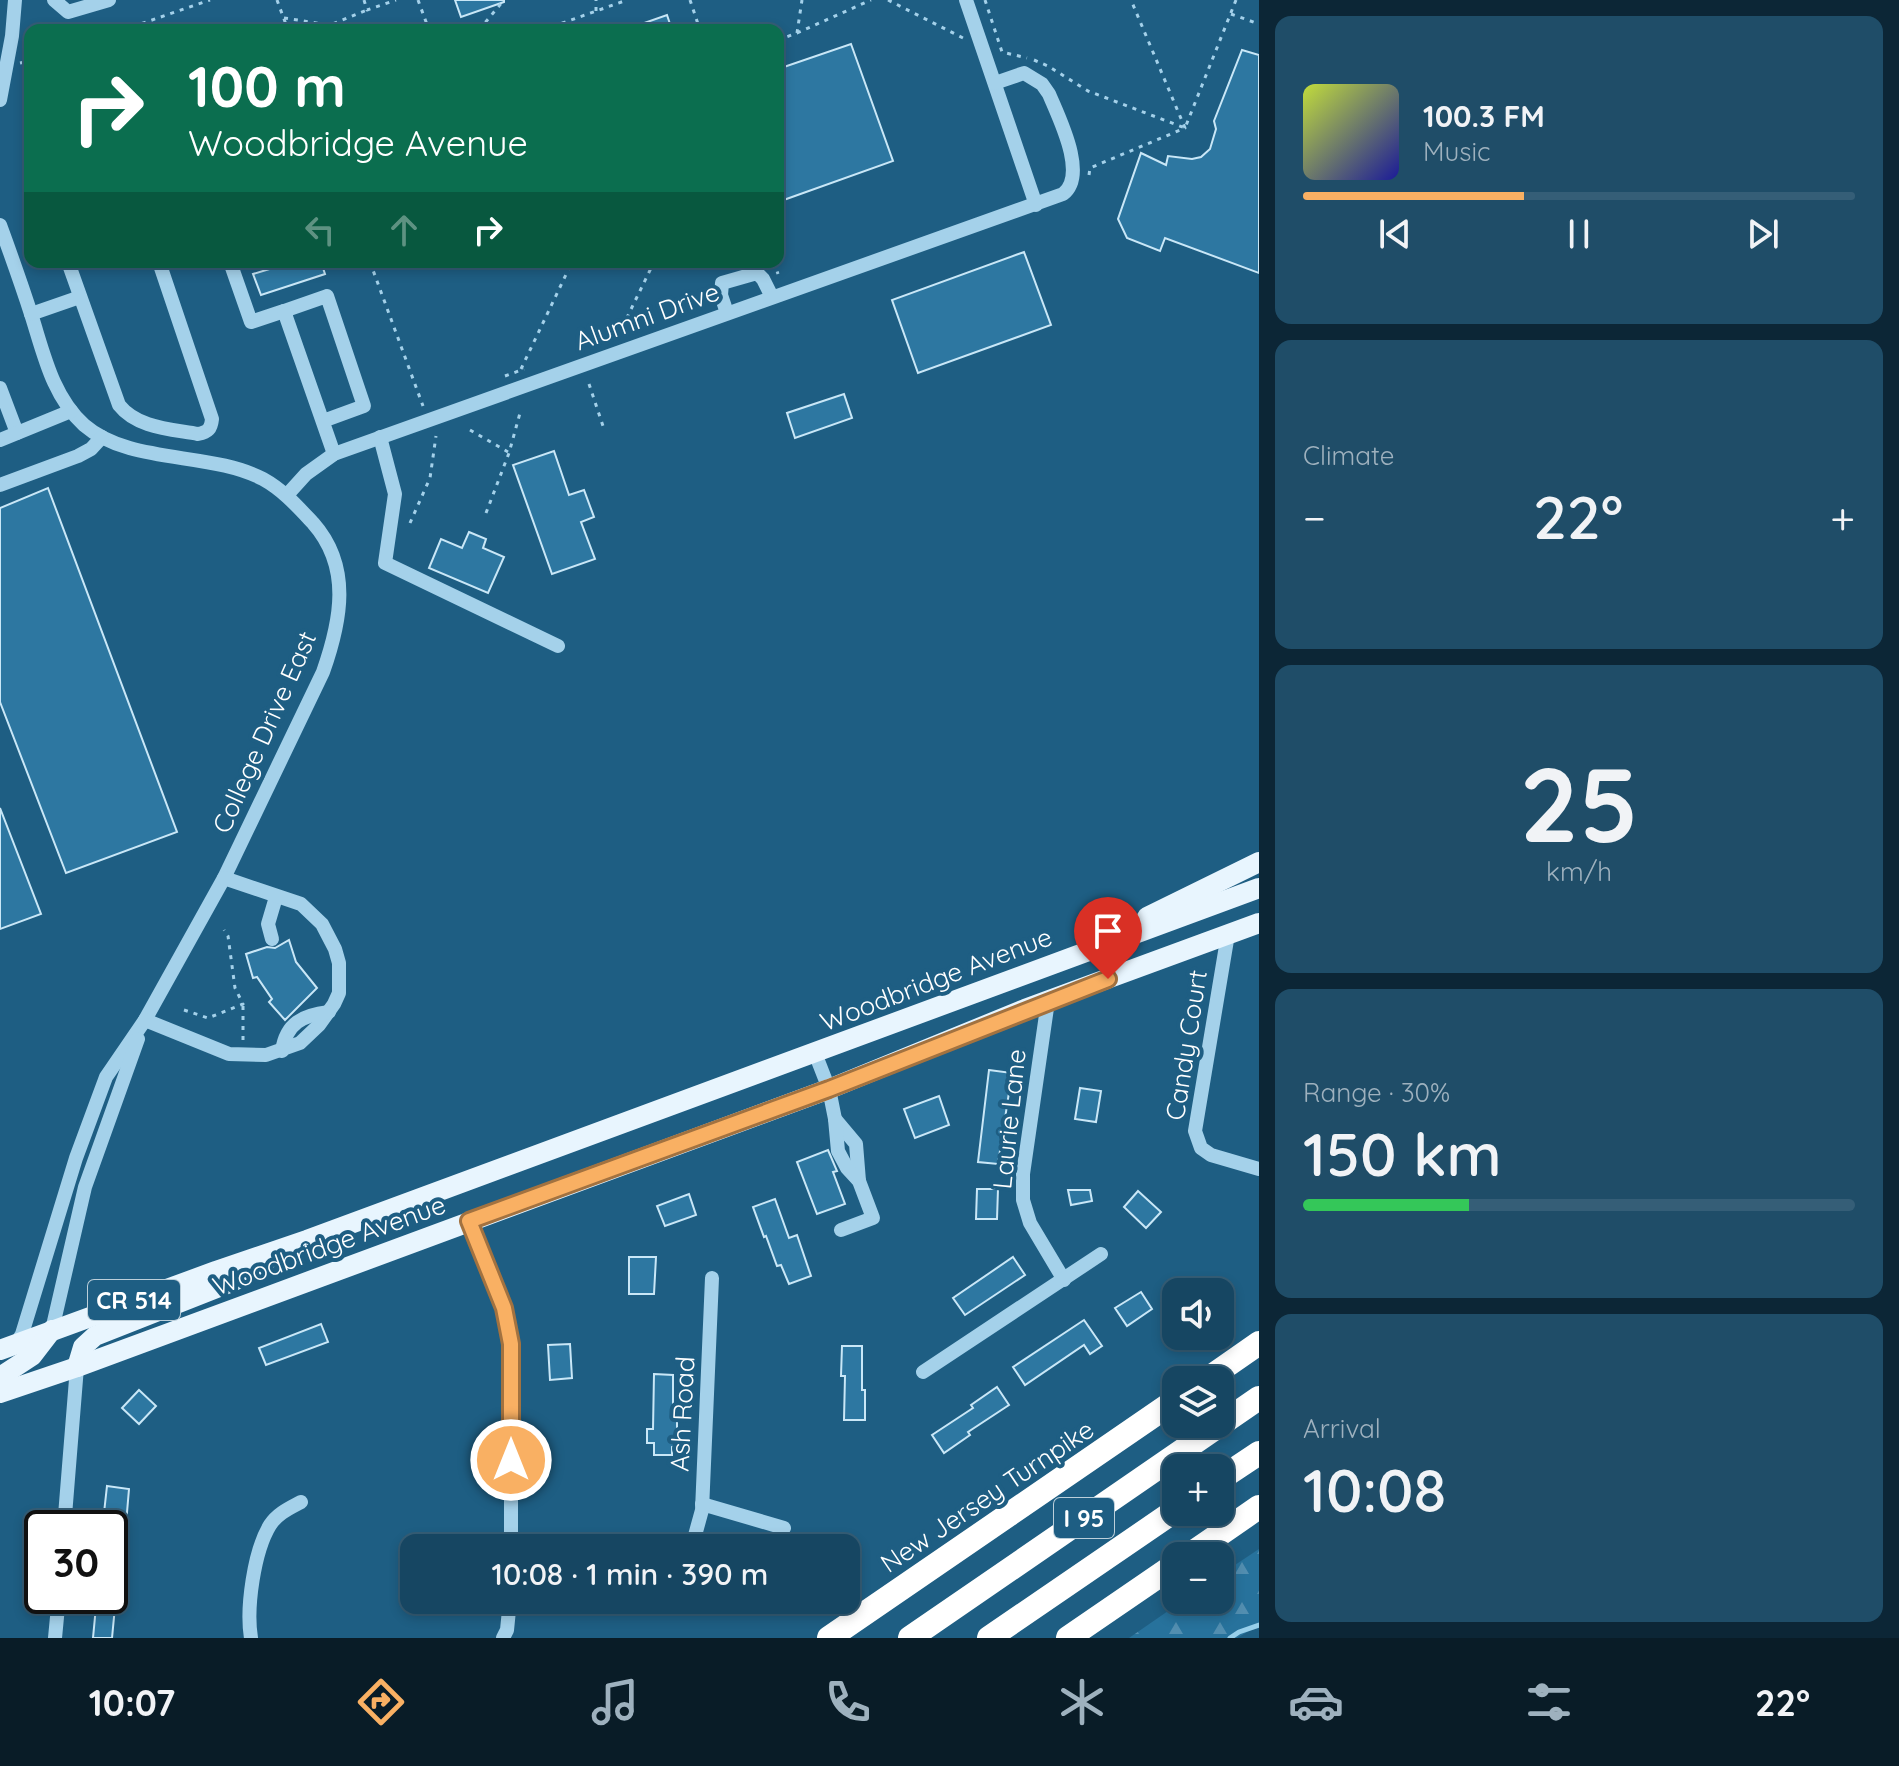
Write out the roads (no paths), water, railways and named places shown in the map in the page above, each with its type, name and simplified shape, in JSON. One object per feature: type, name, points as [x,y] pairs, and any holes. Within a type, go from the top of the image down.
[{"type":"highway","points":[[1226,1366],[1259,1343]]},
{"type":"highway","name":"I 95","points":[[910,1638],[1259,1398]]},
{"type":"highway","name":"New Jersey Turnpike","points":[[829,1638],[1162,1410]]},
{"type":"highway","points":[[1234,1470],[1259,1453]]},
{"type":"highway","points":[[1208,1542],[1259,1507]]},
{"type":"highway","name":"I 95","points":[[989,1638],[1162,1520]]},
{"type":"highway","points":[[1068,1638],[1162,1574]]},
{"type":"main road","points":[[1047,965],[1259,862]]},
{"type":"main road","name":"Woodbridge Avenue","points":[[8,1347],[307,1240],[1259,888]]},
{"type":"main road","name":"Woodbridge Avenue","points":[[0,1393],[829,1089],[1048,1001],[1259,923]]},
{"type":"main road","points":[[77,1367],[83,1347],[95,1336],[232,1282],[307,1240]]},
{"type":"main road","points":[[0,1377],[32,1356],[52,1330]]},
{"type":"street","points":[[0,100],[15,0]]},
{"type":"street","points":[[54,0],[68,12],[109,0]]},
{"type":"street","points":[[966,0],[1036,205]]},
{"type":"street","name":"Alumni Drive","points":[[287,495],[306,474],[334,454],[1063,194],[1070,188],[1074,169],[1049,94],[1024,73],[995,83]]},
{"type":"street","name":"College Drive East","points":[[0,225],[49,370],[71,411],[87,428],[102,437],[127,446],[236,470],[261,478],[287,495],[319,530],[328,547],[338,569],[341,606],[323,672],[224,878],[145,1020],[106,1077],[76,1158],[26,1323],[8,1347]]},
{"type":"street","points":[[70,268],[124,412],[144,423],[198,434],[207,432],[212,426],[212,419],[161,268]]},
{"type":"street","points":[[232,268],[251,322],[327,296],[364,406],[323,421]]},
{"type":"street","points":[[727,313],[721,295],[722,283],[757,273],[772,297]]},
{"type":"street","points":[[31,314],[80,297]]},
{"type":"street","points":[[284,311],[334,454]]},
{"type":"street","points":[[0,388],[17,433]]},
{"type":"street","points":[[0,440],[71,411]]},
{"type":"street","points":[[0,485],[78,456],[91,449],[102,437]]},
{"type":"street","points":[[380,437],[395,494],[385,563],[558,646]]},
{"type":"street","points":[[52,1330],[85,1187],[145,1020],[229,1054],[256,1056],[282,1051],[300,1043],[329,1012],[339,993],[339,963],[322,924],[301,904],[224,878]]},
{"type":"street","points":[[272,939],[268,924],[276,897]]},
{"type":"street","name":"Candy Court","points":[[1228,934],[1195,1131],[1201,1148],[1211,1155],[1259,1169]]},
{"type":"street","name":"Laurie Lane","points":[[1048,1001],[1023,1174],[1023,1200],[1030,1223],[1064,1280]]},
{"type":"street","points":[[815,1053],[829,1089],[835,1119],[856,1144],[859,1181],[873,1218],[841,1230]]},
{"type":"street","points":[[469,1221],[504,1308],[511,1344],[511,1534]]},
{"type":"street","points":[[923,1372],[1101,1254]]},
{"type":"street","name":"Ash Road","points":[[695,1534],[702,1504],[712,1278]]},
{"type":"street","points":[[65,1510],[77,1367]]},
{"type":"street","points":[[251,1638],[248,1624],[260,1548],[271,1523],[282,1512],[301,1502]]},
{"type":"street","points":[[702,1504],[784,1528]]},
{"type":"street","points":[[55,1638],[57,1614]]},
{"type":"street","points":[[503,1638],[509,1614]]},
{"type":"waterway","points":[[1230,1638],[1259,1625]]}]
